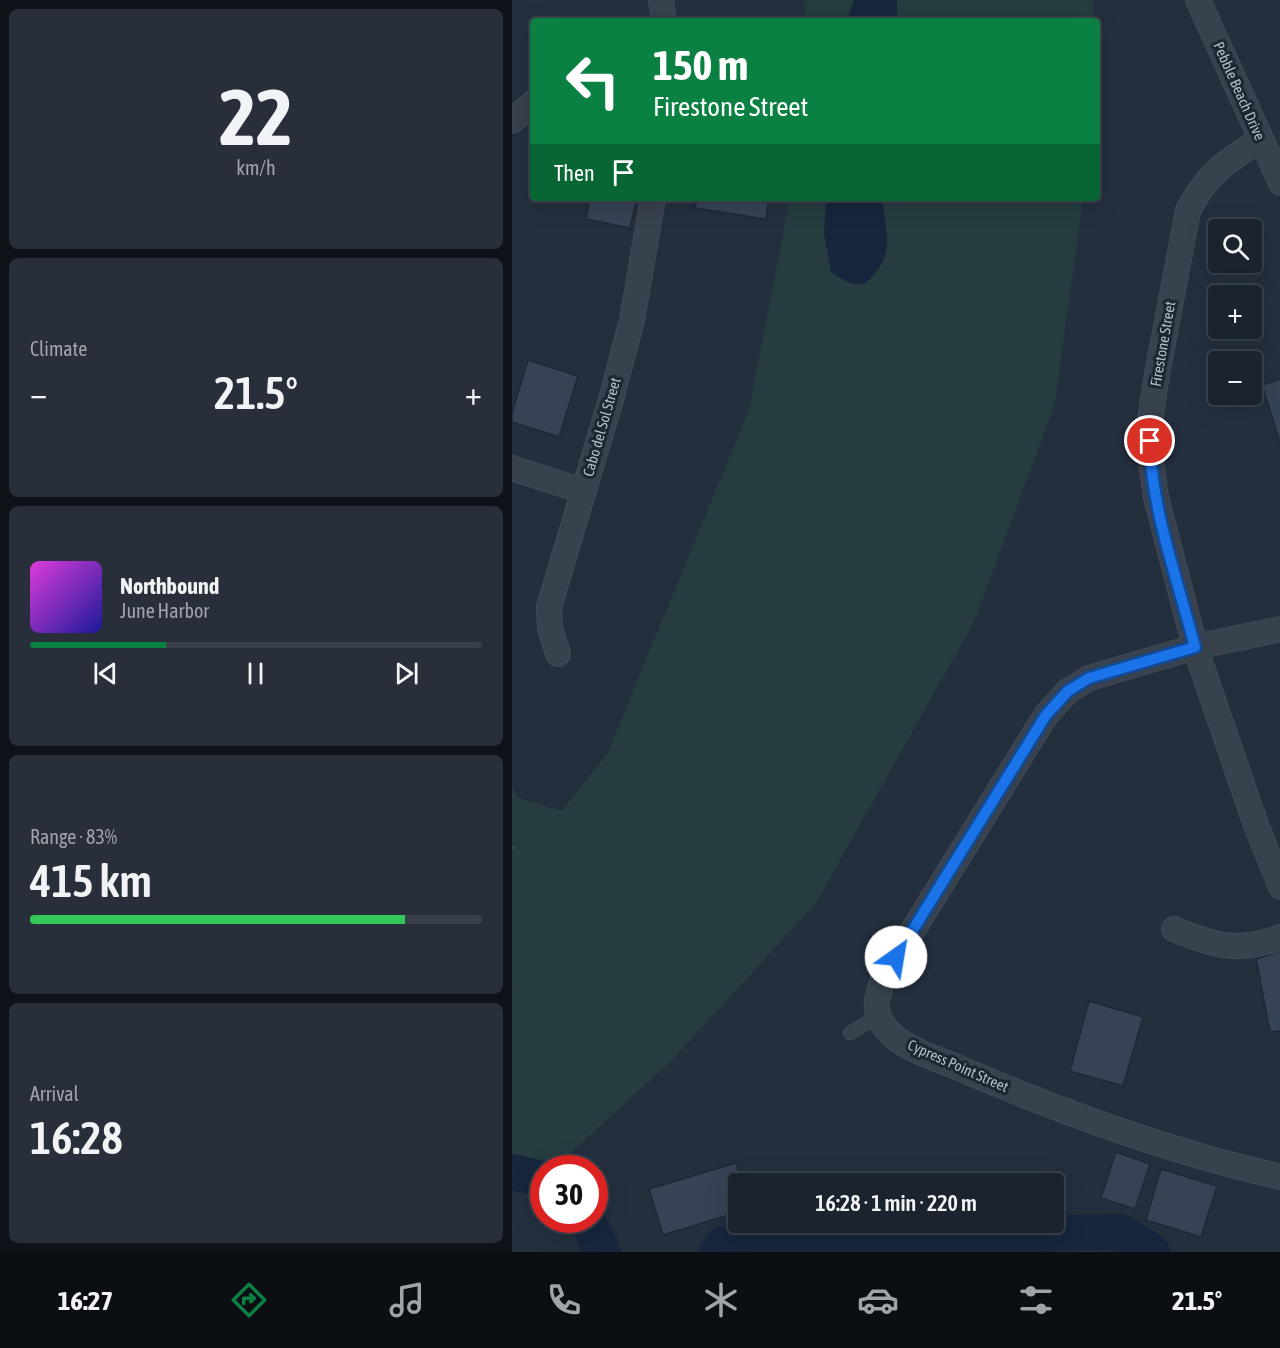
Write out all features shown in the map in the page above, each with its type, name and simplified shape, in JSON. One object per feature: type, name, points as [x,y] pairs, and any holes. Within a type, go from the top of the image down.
[{"type":"street","points":[[661,0],[664,18]]},
{"type":"street","name":"Pebble Beach Drive","points":[[1198,0],[1280,183]]},
{"type":"street","points":[[512,121],[530,106]]},
{"type":"street","name":"Firestone Street","points":[[1261,139],[1219,168],[1200,188],[1188,211],[1150,420],[1151,462],[1156,497],[1195,647],[1256,825],[1280,887]]},
{"type":"street","name":"Cabo del Sol Street","points":[[558,654],[550,628],[549,607],[632,321],[652,201]]},
{"type":"street","points":[[512,468],[583,491]]},
{"type":"street","points":[[878,1016],[876,998],[884,977],[1046,715],[1068,691],[1089,678],[1195,647],[1280,629]]},
{"type":"street","points":[[1174,929],[1204,942],[1224,946],[1246,947],[1280,937]]},
{"type":"street","name":"Cypress Point Street","points":[[878,1016],[890,1033],[911,1047],[1022,1095],[1122,1132],[1202,1157],[1280,1177]]},
{"type":"lane","points":[[850,1033],[878,1016]]},
{"type":"green space","points":[[804,0],[1093,0],[1092,18],[806,18]]},
{"type":"green space","points":[[789,201],[1083,201],[1055,404],[974,622],[816,903],[671,1061],[568,1155],[530,1155],[530,1176],[512,1172],[512,786],[518,798],[562,811],[607,754],[749,410]]},
{"type":"water","points":[[854,0],[897,0],[897,18],[847,18]]},
{"type":"water","points":[[826,201],[882,201],[887,244],[882,263],[865,284],[849,283],[831,272],[824,233]]},
{"type":"building","points":[[589,201],[636,201],[630,228],[586,219]]},
{"type":"building","points":[[696,201],[769,201],[766,219],[695,208]]},
{"type":"building","points":[[528,360],[578,376],[559,437],[512,422],[512,413]]},
{"type":"building","points":[[1281,379],[1281,442],[1280,442],[1262,385]]},
{"type":"building","points":[[1281,951],[1281,1031],[1270,1032],[1256,959]]},
{"type":"building","points":[[1089,1001],[1143,1017],[1123,1086],[1070,1071]]},
{"type":"building","points":[[1116,1152],[1150,1164],[1135,1209],[1101,1198]]},
{"type":"building","points":[[736,1163],[739,1173],[728,1173],[728,1215],[663,1235],[649,1189]]},
{"type":"building","points":[[1161,1169],[1217,1186],[1201,1237],[1146,1220]]},
{"type":"waterway","points":[[512,1172],[530,1176]]},
{"type":"waterway","points":[[717,1252],[724,1244],[810,1238],[901,1249],[1057,1233],[1121,1232],[1152,1252]]},
{"type":"waterway","points":[[594,1233],[603,1252]]},
{"type":"route","points":[[896,957],[1046,715],[1068,691],[1089,678],[1195,647],[1156,497],[1150,441]]}]
